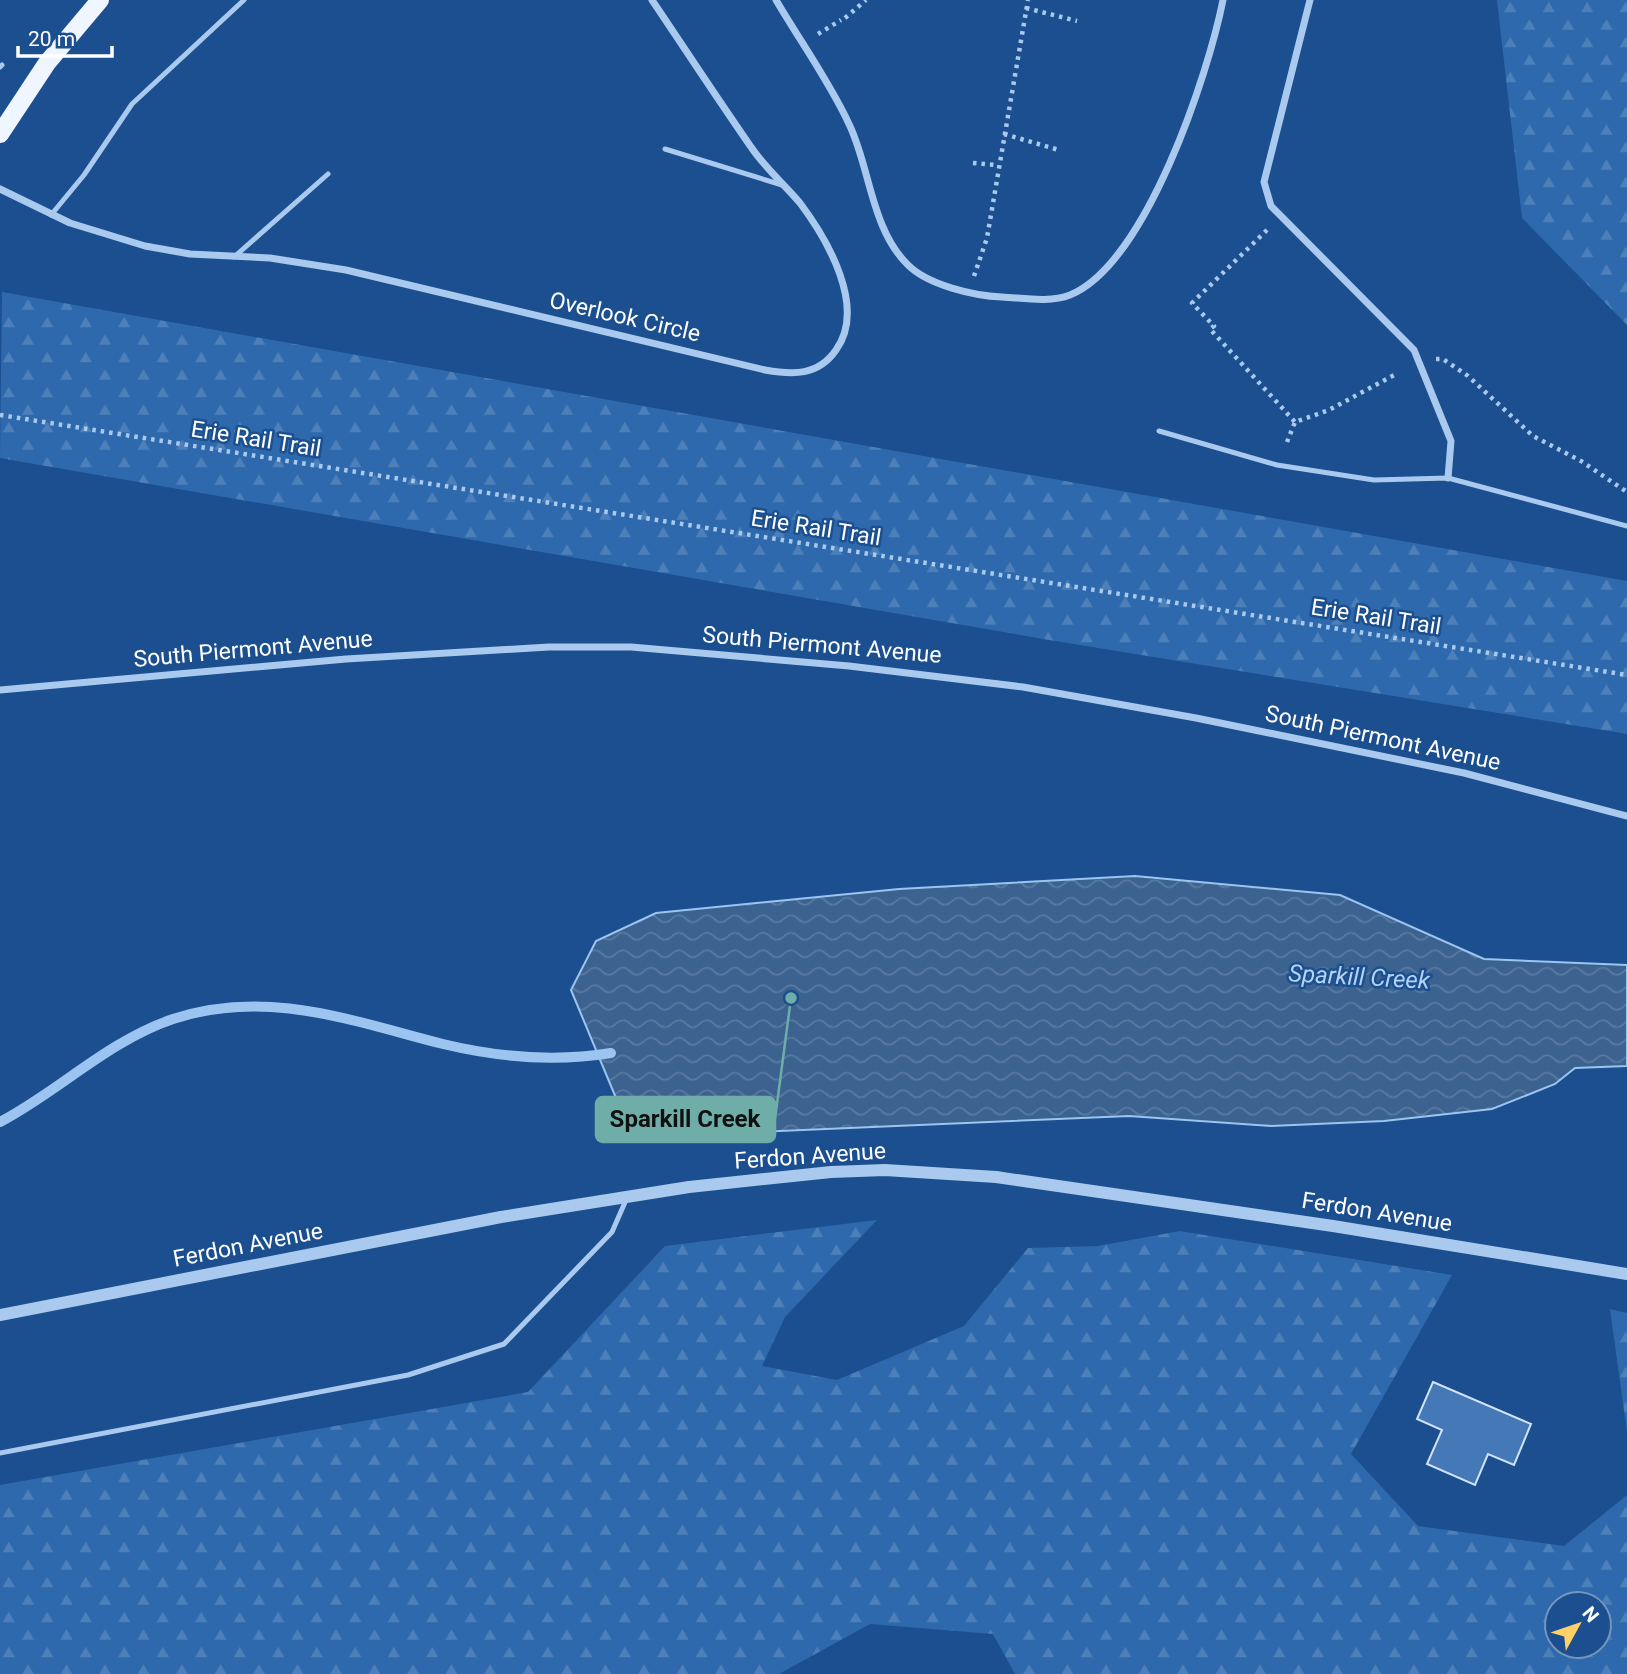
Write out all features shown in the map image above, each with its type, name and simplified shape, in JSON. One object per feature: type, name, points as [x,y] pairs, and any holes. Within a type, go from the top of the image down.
[{"type":"main road","points":[[0,134],[47,63],[100,0]]},
{"type":"street","name":"Overlook Circle","points":[[0,189],[51,215],[145,246],[234,257],[270,258],[346,270],[765,370],[804,373],[828,360],[838,349],[844,335],[847,304],[838,272],[820,232],[753,150],[652,0]]},
{"type":"street","points":[[776,0],[850,125],[881,224],[907,265],[931,280],[992,297],[1043,299],[1070,295],[1101,274],[1139,225],[1186,124],[1223,0]]},
{"type":"street","points":[[1310,0],[1264,181],[1271,206],[1414,350],[1451,441],[1448,478]]},
{"type":"street","name":"South Piermont Avenue","points":[[0,690],[346,659],[549,647],[631,647],[849,666],[1023,687],[1196,718],[1464,773],[1627,816]]},
{"type":"street","name":"Ferdon Avenue","points":[[0,1315],[501,1217],[628,1196],[818,1172],[943,1173],[1163,1200],[1627,1274]]},
{"type":"lane","points":[[51,215],[132,104],[244,0]]},
{"type":"lane","points":[[665,149],[784,186]]},
{"type":"lane","points":[[234,257],[328,174]]},
{"type":"lane","points":[[1158,431],[1277,465],[1374,480],[1448,478],[1627,527]]},
{"type":"lane","points":[[0,1453],[408,1375],[504,1344],[612,1232],[628,1196]]},
{"type":"path","points":[[845,18],[866,0]]},
{"type":"path","points":[[970,291],[986,238],[1028,0]]},
{"type":"path","points":[[1026,8],[1077,21]]},
{"type":"path","points":[[1004,134],[1059,150]]},
{"type":"path","points":[[973,163],[997,165]]},
{"type":"path","points":[[1250,247],[1192,303],[1214,326],[1210,329],[1295,422]]},
{"type":"path","points":[[1443,359],[1492,396],[1533,436],[1581,461],[1627,492]]},
{"type":"path","points":[[1287,442],[1295,422],[1329,410],[1396,374]]},
{"type":"path","name":"Erie Rail Trail","points":[[0,415],[1627,675]]},
{"type":"green space","points":[[1497,0],[1627,0],[1627,325],[1522,218]]},
{"type":"green space","points":[[2,292],[1627,581],[1627,734],[1049,640],[0,458]]},
{"type":"green space","points":[[877,1220],[785,1317],[762,1366],[837,1380],[964,1326],[1028,1248],[1098,1246],[1180,1231],[1452,1275],[1351,1454],[1418,1526],[1564,1546],[1627,1495],[1627,1674],[1015,1674],[993,1634],[870,1624],[779,1674],[0,1674],[0,1485],[528,1392],[665,1246]]},
{"type":"green space","points":[[1610,1309],[1627,1313],[1627,1432]]},
{"type":"water","points":[[1135,876],[1340,895],[1484,959],[1627,965],[1627,1066],[1575,1068],[1555,1084],[1492,1109],[1384,1121],[1271,1126],[1129,1116],[686,1135],[616,1098],[571,990],[596,941],[656,913],[899,889]]},
{"type":"building","points":[[1433,1382],[1531,1424],[1514,1465],[1488,1454],[1475,1485],[1427,1464],[1442,1430],[1417,1419]]},
{"type":"waterway","name":"Sparkill Creek","points":[[0,1122],[105,1053],[149,1028],[208,1010],[276,1007],[309,1011],[443,1044],[505,1055],[548,1058],[611,1053]]},
{"type":"place","name":"Sparkill Creek","points":[[791,998]]}]
